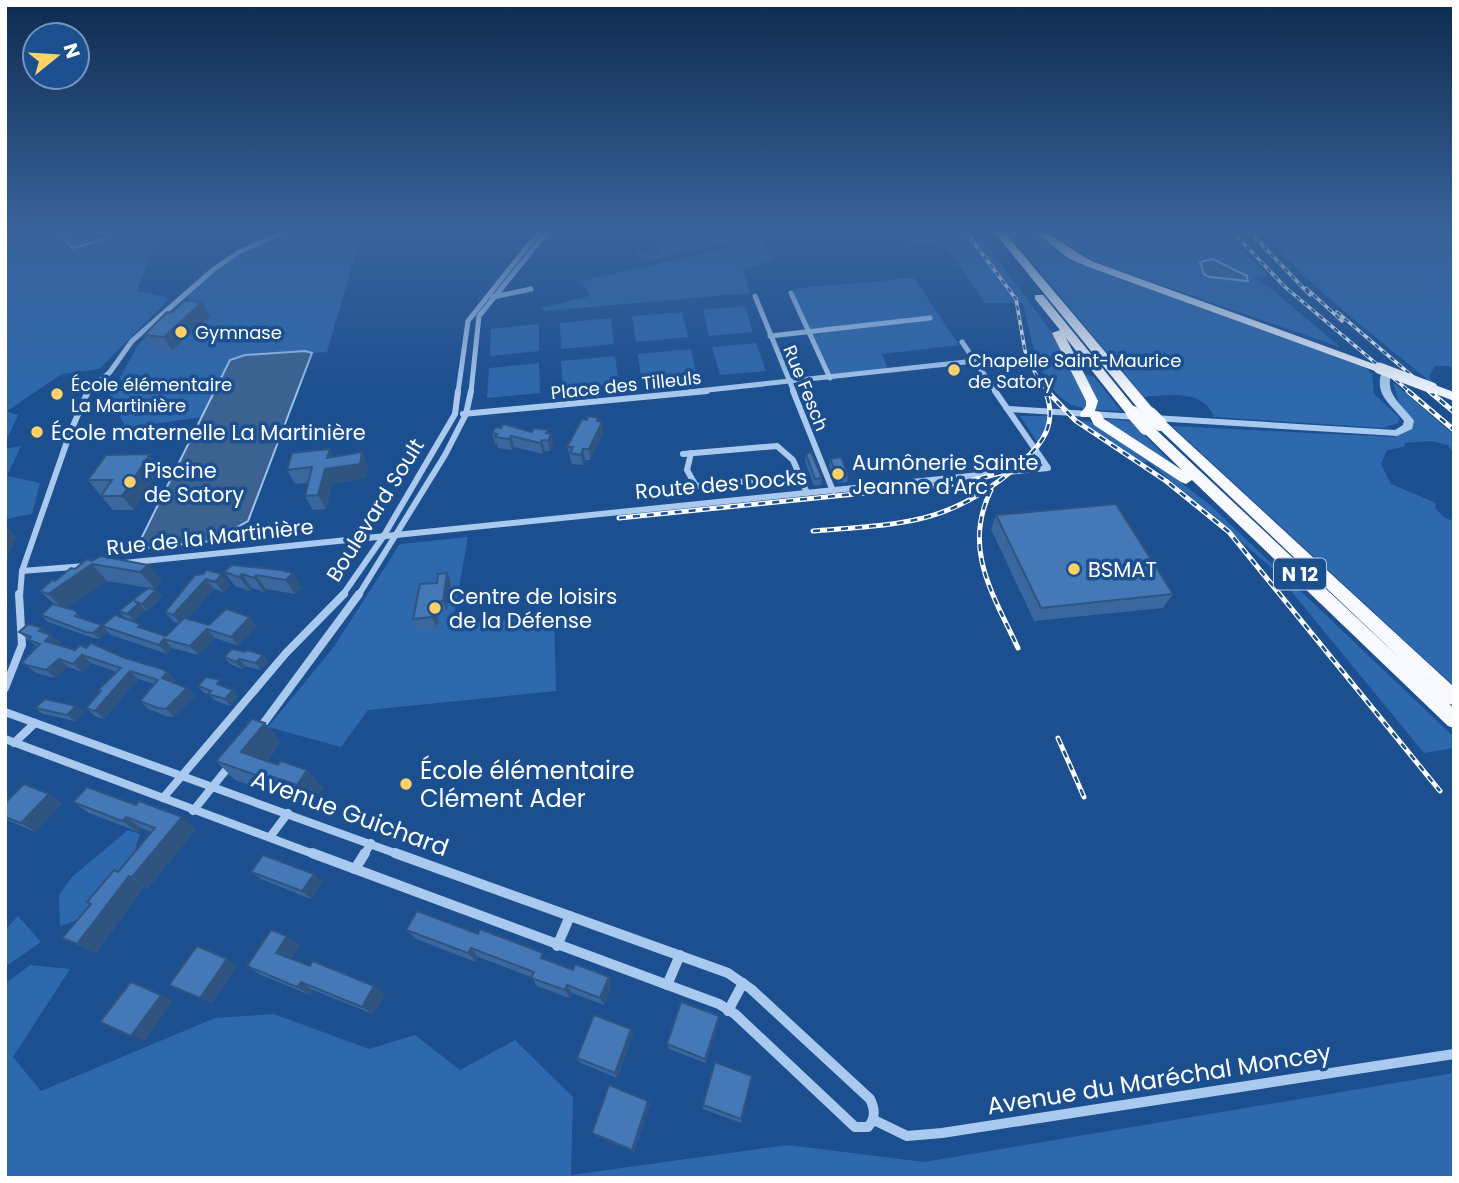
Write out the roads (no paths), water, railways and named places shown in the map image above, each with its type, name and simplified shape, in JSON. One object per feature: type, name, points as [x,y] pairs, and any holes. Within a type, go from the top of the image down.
[{"type":"highway","name":"N 12","points":[[1031,287],[1133,413],[1152,422],[1454,698]]},
{"type":"highway","name":"N 12","points":[[1043,287],[1152,422],[1239,515],[1454,720]]},
{"type":"highway","points":[[1051,312],[1049,319],[1092,401],[1090,415],[1174,470],[1220,508],[1239,515]]},
{"type":"main road","points":[[1154,287],[1454,395]]},
{"type":"street","points":[[5,688],[22,645],[19,584],[22,571],[83,397],[110,372],[132,341],[193,287]]},
{"type":"street","points":[[491,289],[513,294]]},
{"type":"street","name":"Boulevard Soult","points":[[163,798],[286,653],[345,593],[383,537],[455,414],[468,321],[491,289]]},
{"type":"street","name":"Boulevard Soult","points":[[254,735],[325,648],[397,536],[466,414],[476,325],[479,316],[500,289]]},
{"type":"street","points":[[485,297],[493,298],[531,289]]},
{"type":"street","points":[[791,293],[830,378]]},
{"type":"street","name":"Rue Fesch","points":[[755,296],[833,491]]},
{"type":"street","points":[[770,336],[930,318]]},
{"type":"street","points":[[962,342],[1008,409],[1090,415],[1397,433],[1408,427],[1409,421],[1384,393],[1383,371]]},
{"type":"street","name":"Place des Tilleuls","points":[[455,414],[788,383],[975,361]]},
{"type":"street","points":[[461,377],[472,376]]},
{"type":"street","name":"Route des Docks","points":[[397,536],[1048,468],[1008,409]]},
{"type":"street","points":[[683,454],[777,446],[786,451],[798,466],[807,493]]},
{"type":"street","points":[[691,453],[687,457],[687,473],[696,486],[802,476]]},
{"type":"street","name":"Rue de la Martinière","points":[[116,564],[397,536]]},
{"type":"street","name":"Rue de la Martinière","points":[[22,571],[96,565]]},
{"type":"street","points":[[327,613],[344,618]]},
{"type":"street","name":"Avenue Guichard","points":[[5,712],[728,973],[743,983],[870,1099],[875,1111],[874,1120]]},
{"type":"street","points":[[10,741],[35,723]]},
{"type":"street","points":[[10,741],[719,1004],[855,1127],[868,1127],[874,1120]]},
{"type":"street","points":[[193,811],[237,756]]},
{"type":"street","points":[[270,837],[288,813]]},
{"type":"street","points":[[355,869],[370,843]]},
{"type":"street","points":[[557,946],[570,916]]},
{"type":"street","points":[[667,985],[680,956]]},
{"type":"street","points":[[728,1010],[743,983]]},
{"type":"street","name":"Avenue du Maréchal Moncey","points":[[874,1120],[907,1136],[962,1131],[1454,1054]]},
{"type":"railway","points":[[1007,287],[1016,299],[1025,351],[1039,381],[1048,392]]},
{"type":"railway","points":[[1285,287],[1410,392]]},
{"type":"railway","points":[[1303,287],[1310,295]]},
{"type":"railway","points":[[1306,288],[1342,321]]},
{"type":"railway","points":[[1337,312],[1431,392]]},
{"type":"railway","points":[[1047,391],[1076,421],[1166,481],[1229,532],[1440,791]]},
{"type":"railway","points":[[1408,391],[1454,430]]},
{"type":"railway","points":[[1429,391],[1454,412]]},
{"type":"railway","points":[[1028,456],[1042,440],[1049,423],[1046,393]]},
{"type":"railway","points":[[619,518],[963,483],[1000,473],[1028,456]]},
{"type":"railway","points":[[813,531],[900,523],[948,510],[972,499],[996,483],[1028,456]]},
{"type":"railway","points":[[991,490],[979,532],[980,552],[991,590],[1018,648]]},
{"type":"railway","points":[[1058,738],[1084,797]]},
{"type":"place","name":"Gymnase","points":[[181,332]]},
{"type":"place","name":"Chapelle Saint-Maurice de Satory","points":[[954,370]]},
{"type":"place","name":"École élémentaire La Martinière","points":[[57,394]]},
{"type":"place","name":"École maternelle La Martinière","points":[[37,432]]},
{"type":"place","name":"Aumônerie Sainte Jeanne d'Arc","points":[[838,474]]},
{"type":"place","name":"Piscine de Satory","points":[[130,482]]},
{"type":"place","name":"BSMAT","points":[[1074,569]]},
{"type":"place","name":"Centre de loisirs de la Défense","points":[[435,608]]},
{"type":"place","name":"École élémentaire Clément Ader","points":[[406,784]]}]
